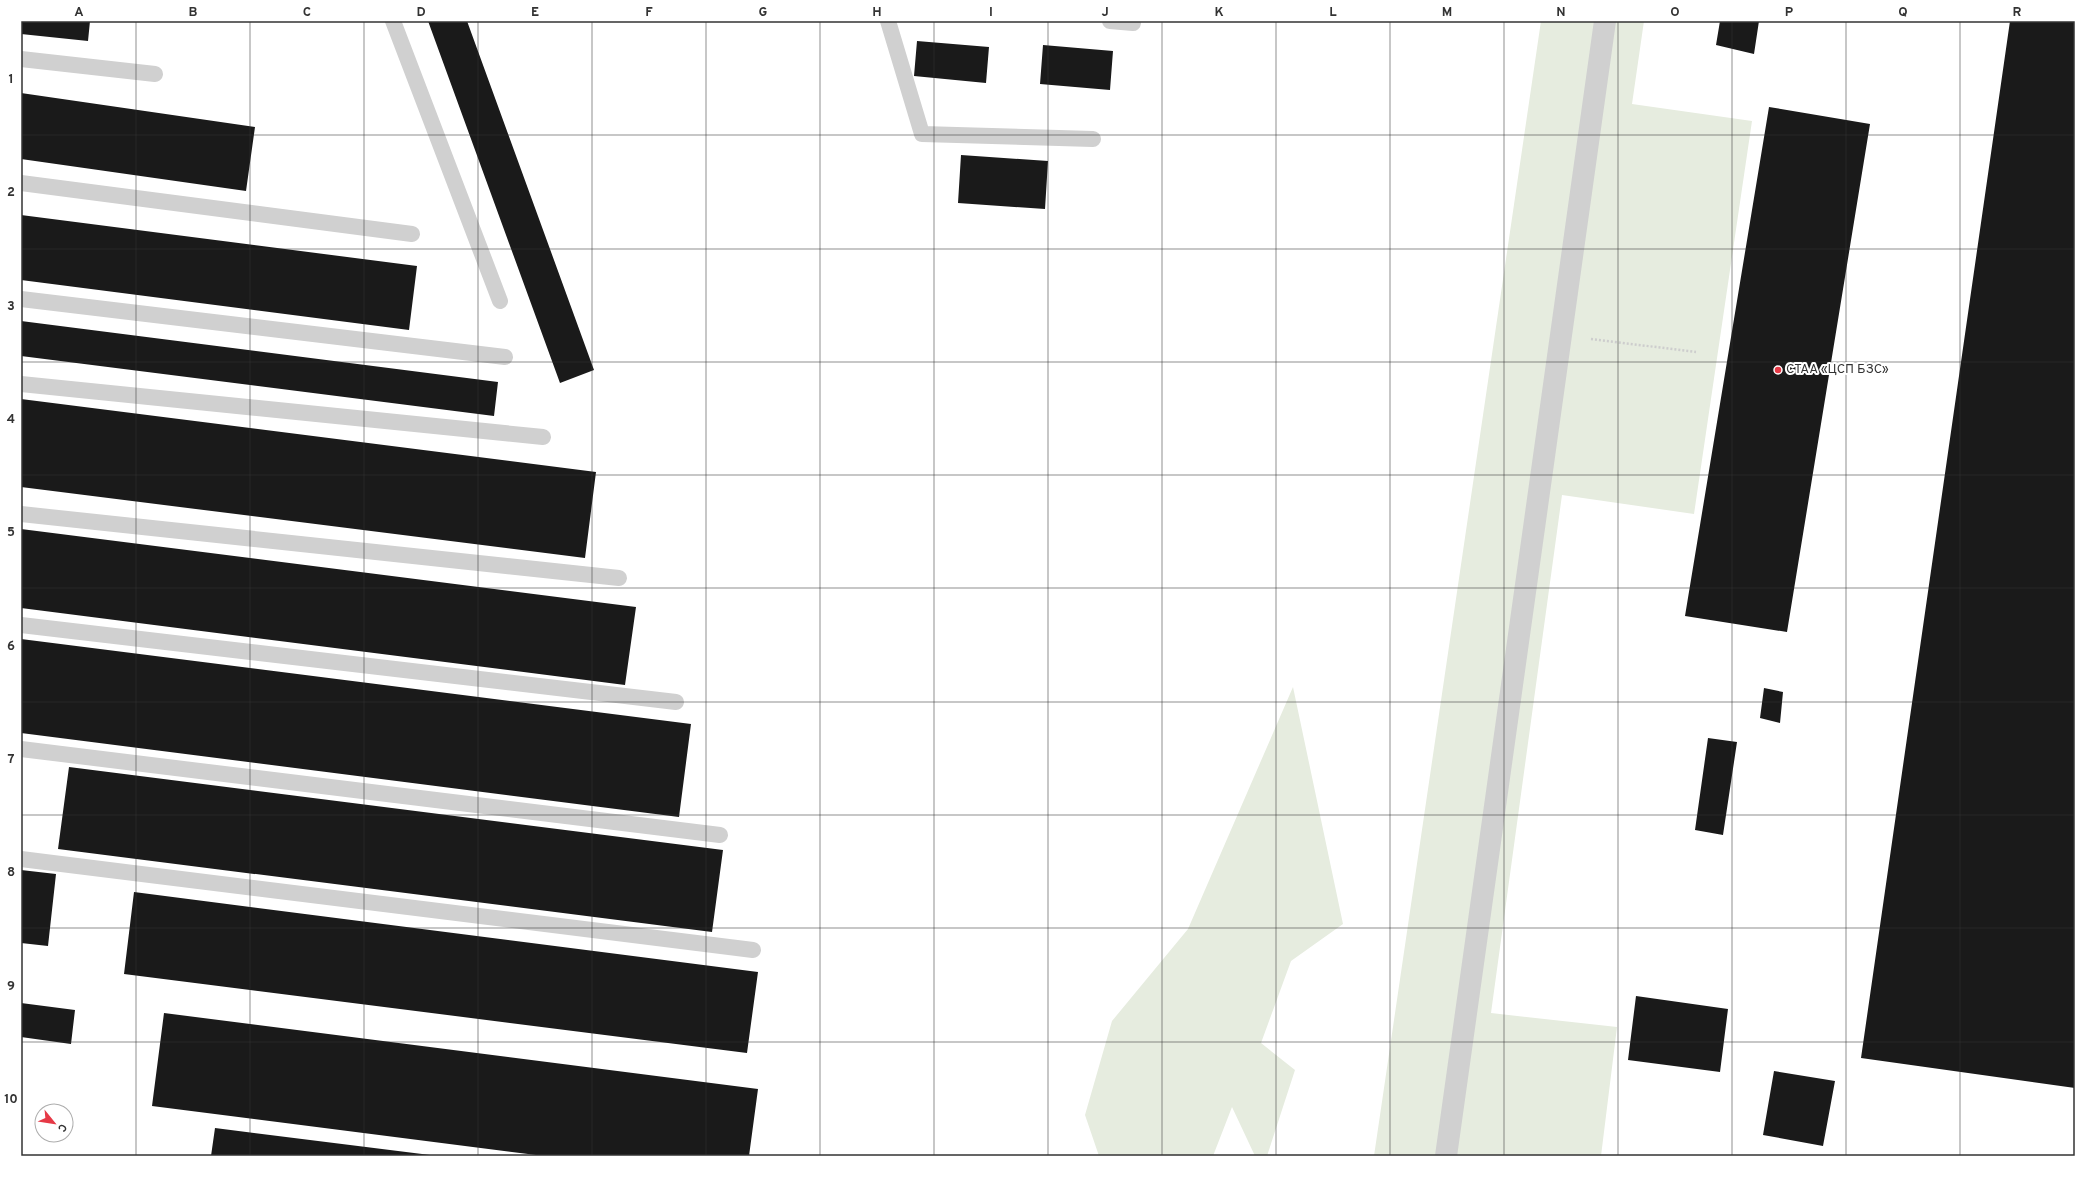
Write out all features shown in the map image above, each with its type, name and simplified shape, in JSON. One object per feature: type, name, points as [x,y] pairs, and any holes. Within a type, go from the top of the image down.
[{"type":"street","points":[[1446,1156],[1605,21]]},
{"type":"lane","points":[[393,21],[500,301]]},
{"type":"lane","points":[[888,21],[922,134],[1093,140]]},
{"type":"lane","points":[[1110,21],[1133,23]]},
{"type":"lane","points":[[21,59],[154,74]]},
{"type":"lane","points":[[21,183],[412,234]]},
{"type":"lane","points":[[21,299],[505,357]]},
{"type":"lane","points":[[21,384],[543,438]]},
{"type":"lane","points":[[21,514],[619,578]]},
{"type":"lane","points":[[21,625],[676,702]]},
{"type":"lane","points":[[21,749],[720,835]]},
{"type":"lane","points":[[21,859],[752,950]]},
{"type":"path","points":[[1561,335],[1696,352]]},
{"type":"shaded area","points":[[1541,21],[1644,21],[1632,104],[1752,121],[1694,514],[1562,495],[1491,1013],[1617,1027],[1601,1156],[1374,1156]]},
{"type":"shaded area","points":[[1293,687],[1343,924],[1291,961],[1261,1043],[1295,1070],[1267,1156],[1255,1156],[1232,1107],[1213,1156],[1099,1156],[1085,1115],[1112,1021],[1188,929]]},
{"type":"building","points":[[21,21],[90,21],[88,41],[21,34]]},
{"type":"building","points":[[428,21],[467,21],[594,370],[560,383]]},
{"type":"building","points":[[1720,21],[1759,21],[1754,54],[1716,45]]},
{"type":"building","points":[[2010,21],[2075,21],[2075,1088],[1861,1058]]},
{"type":"building","points":[[917,41],[989,47],[986,83],[914,76]]},
{"type":"building","points":[[1043,45],[1113,51],[1110,90],[1040,84]]},
{"type":"building","points":[[21,93],[255,127],[246,191],[21,159]]},
{"type":"building","name":"СТАА «ЦСП БЗС»","points":[[1769,107],[1870,124],[1787,632],[1685,616]]},
{"type":"building","points":[[961,155],[1048,161],[1045,209],[958,203]]},
{"type":"building","points":[[21,215],[417,266],[409,330],[21,280]]},
{"type":"building","points":[[21,321],[498,382],[494,416],[21,356]]},
{"type":"building","points":[[21,399],[596,472],[585,558],[21,487]]},
{"type":"building","points":[[21,529],[636,607],[625,685],[21,608]]},
{"type":"building","points":[[21,639],[691,724],[679,817],[21,733]]},
{"type":"building","points":[[1764,688],[1783,692],[1780,723],[1760,718]]},
{"type":"building","points":[[1708,738],[1737,742],[1723,835],[1695,830]]},
{"type":"building","points":[[69,767],[723,850],[712,932],[58,849]]},
{"type":"building","points":[[21,870],[56,874],[48,946],[21,943]]},
{"type":"building","points":[[134,892],[758,972],[747,1053],[124,974]]},
{"type":"building","points":[[1636,996],[1728,1009],[1720,1072],[1628,1060]]},
{"type":"building","points":[[21,1003],[75,1010],[71,1044],[21,1037]]},
{"type":"building","points":[[164,1013],[758,1089],[749,1156],[544,1156],[152,1106]]},
{"type":"building","points":[[1774,1071],[1835,1081],[1823,1146],[1763,1135]]},
{"type":"building","points":[[215,1128],[430,1155],[430,1156],[211,1156]]},
{"type":"place","name":"СТАА «ЦСП БЗС»","points":[[1778,370]]}]
